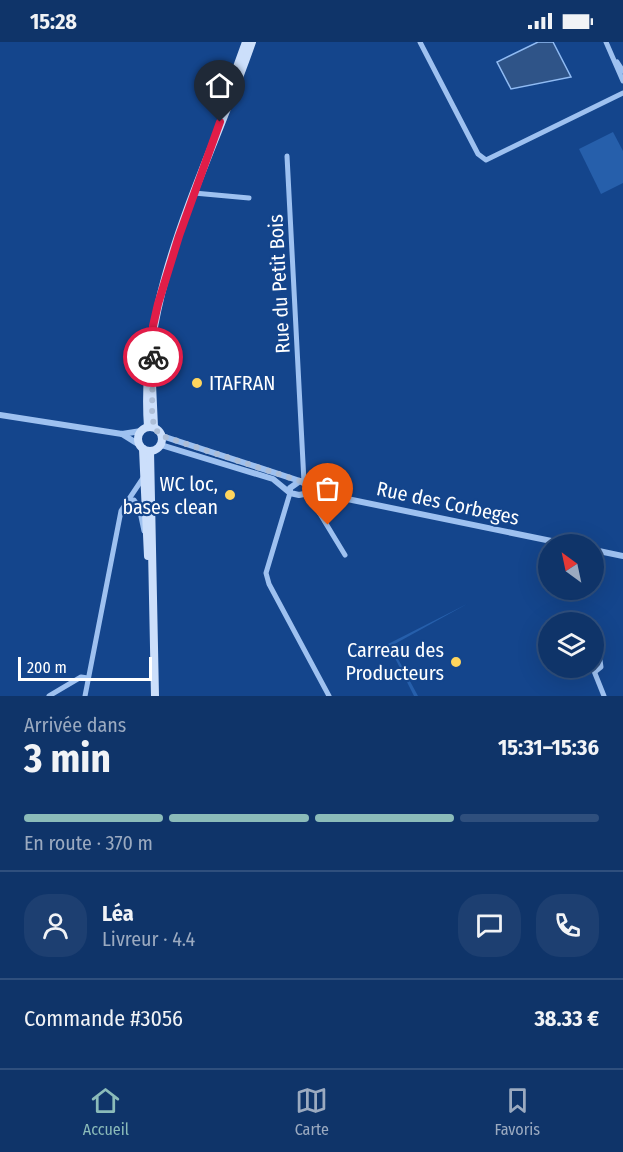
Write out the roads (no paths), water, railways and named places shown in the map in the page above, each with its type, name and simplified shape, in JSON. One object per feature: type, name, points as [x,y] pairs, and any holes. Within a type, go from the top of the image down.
[{"type":"main road","points":[[245,53],[246,42]]},
{"type":"main road","points":[[152,579],[146,541],[144,448],[151,397],[153,326],[194,193],[245,53],[252,42]]},
{"type":"main road","points":[[144,448],[160,445],[162,436],[148,428]]},
{"type":"main road","points":[[144,448],[154,620],[155,696]]},
{"type":"street","points":[[420,42],[478,154],[486,160],[623,93]]},
{"type":"street","points":[[606,42],[623,81]]},
{"type":"street","points":[[611,53],[623,71]]},
{"type":"street","name":"Rue du Petit Bois","points":[[287,156],[302,482]]},
{"type":"street","points":[[194,193],[249,198]]},
{"type":"street","points":[[0,415],[122,434],[148,428]]},
{"type":"street","points":[[122,434],[144,448]]},
{"type":"street","name":"Rue des Corbeges","points":[[162,436],[302,482],[310,491],[538,538]]},
{"type":"street","points":[[160,445],[273,479],[290,493],[310,491],[345,555]]},
{"type":"street","points":[[85,696],[124,502],[144,476]]},
{"type":"street","points":[[302,482],[293,485],[266,573],[269,584],[329,696]]},
{"type":"street","points":[[124,502],[134,500],[138,504],[146,541]]},
{"type":"street","points":[[604,552],[623,556]]},
{"type":"street","points":[[49,696],[81,677],[88,678]]},
{"type":"street","points":[[595,678],[604,696]]},
{"type":"place","name":"ITAFRAN","points":[[197,383]]},
{"type":"place","name":"WC loc, bases clean","points":[[230,495]]},
{"type":"place","name":"Carreau des Producteurs","points":[[456,662]]}]
